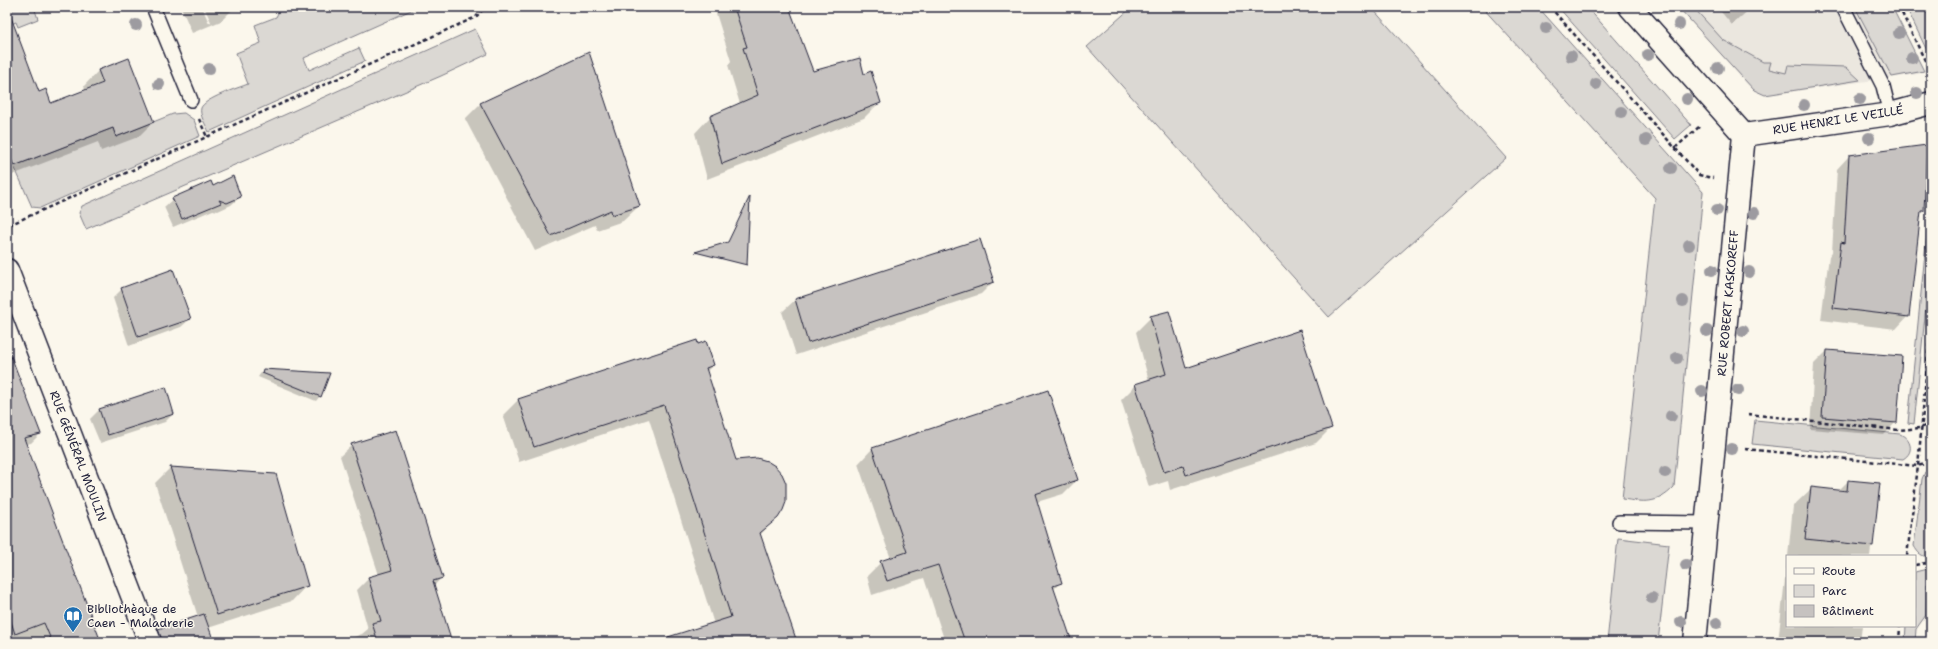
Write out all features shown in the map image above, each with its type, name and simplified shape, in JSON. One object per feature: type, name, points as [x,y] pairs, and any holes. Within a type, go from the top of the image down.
[{"type":"street","points":[[1630,7],[1744,135]]},
{"type":"street","name":"RUE HENRI LE VEILLÉ","points":[[1744,135],[1890,114],[1931,103]]},
{"type":"street","name":"RUE ROBERT KASKOREFF","points":[[1696,642],[1744,135]]},
{"type":"street","name":"RUE GÉNÉRAL MOULIN","points":[[7,270],[150,642]]},
{"type":"lane","points":[[153,7],[191,100]]},
{"type":"lane","points":[[1844,7],[1883,86],[1890,114]]},
{"type":"lane","points":[[1619,522],[1707,523]]},
{"type":"path","points":[[9,225],[476,18],[485,7]]},
{"type":"path","points":[[1550,7],[1699,175],[1713,178]]},
{"type":"path","points":[[1899,7],[1931,73]]},
{"type":"path","points":[[1675,148],[1700,126]]},
{"type":"path","points":[[1907,555],[1918,466],[1920,428],[1931,320]]},
{"type":"path","points":[[1748,414],[1899,430],[1920,428],[1931,424]]},
{"type":"path","points":[[1745,448],[1918,466],[1931,462]]},
{"type":"path","points":[[1916,565],[1931,562]]},
{"type":"path","points":[[1899,642],[1900,627]]},
{"type":"shaded area","points":[[1678,7],[1892,7],[1924,71],[1918,74],[1765,95],[1754,90],[1747,84]]},
{"type":"green space","points":[[7,7],[34,7],[38,19],[18,27],[16,22],[7,26]]},
{"type":"green space","points":[[281,7],[418,7],[304,58],[309,70],[359,48],[365,61],[209,132],[202,117],[201,108],[204,104],[215,97],[248,84],[236,53],[261,43],[255,25],[276,17]]},
{"type":"green space","points":[[1132,7],[1371,7],[1506,158],[1329,317],[1087,47]]},
{"type":"green space","points":[[1482,7],[1538,7],[1703,192],[1674,487],[1662,497],[1650,501],[1622,499],[1655,198]]},
{"type":"green space","points":[[1558,7],[1587,7],[1691,125],[1675,139]]},
{"type":"green space","points":[[1678,7],[1693,7],[1723,40],[1763,62],[1771,62],[1769,69],[1786,73],[1788,65],[1846,67],[1860,80],[1765,95],[1754,90]]},
{"type":"green space","points":[[1855,7],[1892,7],[1924,71],[1892,77]]},
{"type":"green space","points":[[1906,7],[1924,7],[1931,20],[1931,59]]},
{"type":"green space","points":[[475,29],[488,54],[441,76],[86,229],[79,213],[82,206]]},
{"type":"green space","points":[[184,113],[194,120],[200,136],[40,208],[32,207],[14,166],[113,128],[116,137],[173,114]]},
{"type":"green space","points":[[1931,193],[1931,257],[1914,424],[1908,423]]},
{"type":"green space","points":[[1755,420],[1900,434],[1909,442],[1910,449],[1907,456],[1903,459],[1752,444]]},
{"type":"green space","points":[[1931,468],[1931,556],[1925,556],[1917,551],[1914,546],[1922,479],[1925,472]]},
{"type":"green space","points":[[1618,538],[1669,544],[1658,642],[1607,642]]},
{"type":"green space","points":[[1931,568],[1931,583],[1927,584],[1926,615],[1916,629],[1915,642],[1905,642],[1906,627],[1916,627],[1916,572]]},
{"type":"building","points":[[734,7],[789,7],[813,71],[860,58],[864,74],[871,71],[881,103],[722,164],[710,116],[758,95],[743,48],[747,47]]},
{"type":"building","points":[[9,12],[39,92],[46,89],[51,103],[103,83],[98,70],[129,58],[154,122],[116,137],[113,128],[14,166],[7,149],[7,13]]},
{"type":"building","points":[[589,52],[640,206],[612,215],[611,210],[551,236],[480,103]]},
{"type":"building","points":[[1927,145],[1924,211],[1921,211],[1909,317],[1833,308],[1841,242],[1844,243],[1849,155]]},
{"type":"building","points":[[233,176],[241,197],[227,203],[219,200],[221,203],[182,219],[172,198],[211,181],[213,186]]},
{"type":"building","points":[[750,196],[747,265],[695,252],[728,242]]},
{"type":"building","points":[[980,239],[994,282],[808,343],[795,299]]},
{"type":"building","points":[[173,269],[191,319],[138,337],[121,288]]},
{"type":"building","points":[[1169,311],[1186,368],[1300,330],[1332,428],[1186,475],[1183,466],[1164,472],[1135,384],[1166,374],[1150,316]]},
{"type":"building","points":[[697,340],[698,344],[706,341],[714,365],[706,368],[736,460],[757,458],[767,461],[775,466],[782,474],[786,483],[786,502],[783,510],[778,518],[760,533],[797,642],[668,642],[668,637],[731,617],[664,405],[534,447],[518,399]]},
{"type":"building","points":[[1827,350],[1902,356],[1897,423],[1822,417]]},
{"type":"building","points":[[7,351],[9,351],[41,434],[24,438],[101,642],[52,642],[44,623],[15,634],[7,609]]},
{"type":"building","points":[[263,369],[330,373],[321,397],[262,373]]},
{"type":"building","points":[[166,387],[174,414],[108,435],[99,409]]},
{"type":"building","points":[[1048,390],[1078,480],[1035,494],[1062,583],[1053,586],[1072,642],[965,642],[938,565],[887,581],[880,561],[907,552],[872,448]]},
{"type":"building","points":[[396,430],[443,578],[433,581],[452,642],[378,642],[372,623],[381,621],[368,577],[392,570],[351,444]]},
{"type":"building","points":[[170,467],[276,474],[308,586],[217,615]]},
{"type":"building","points":[[1848,480],[1880,483],[1873,546],[1805,539],[1811,487],[1847,491]]},
{"type":"building","points":[[204,614],[214,642],[162,642],[158,629]]},
{"type":"place","name":"Bibliothèque de Caen - Maladrerie","points":[[73,633]]}]
